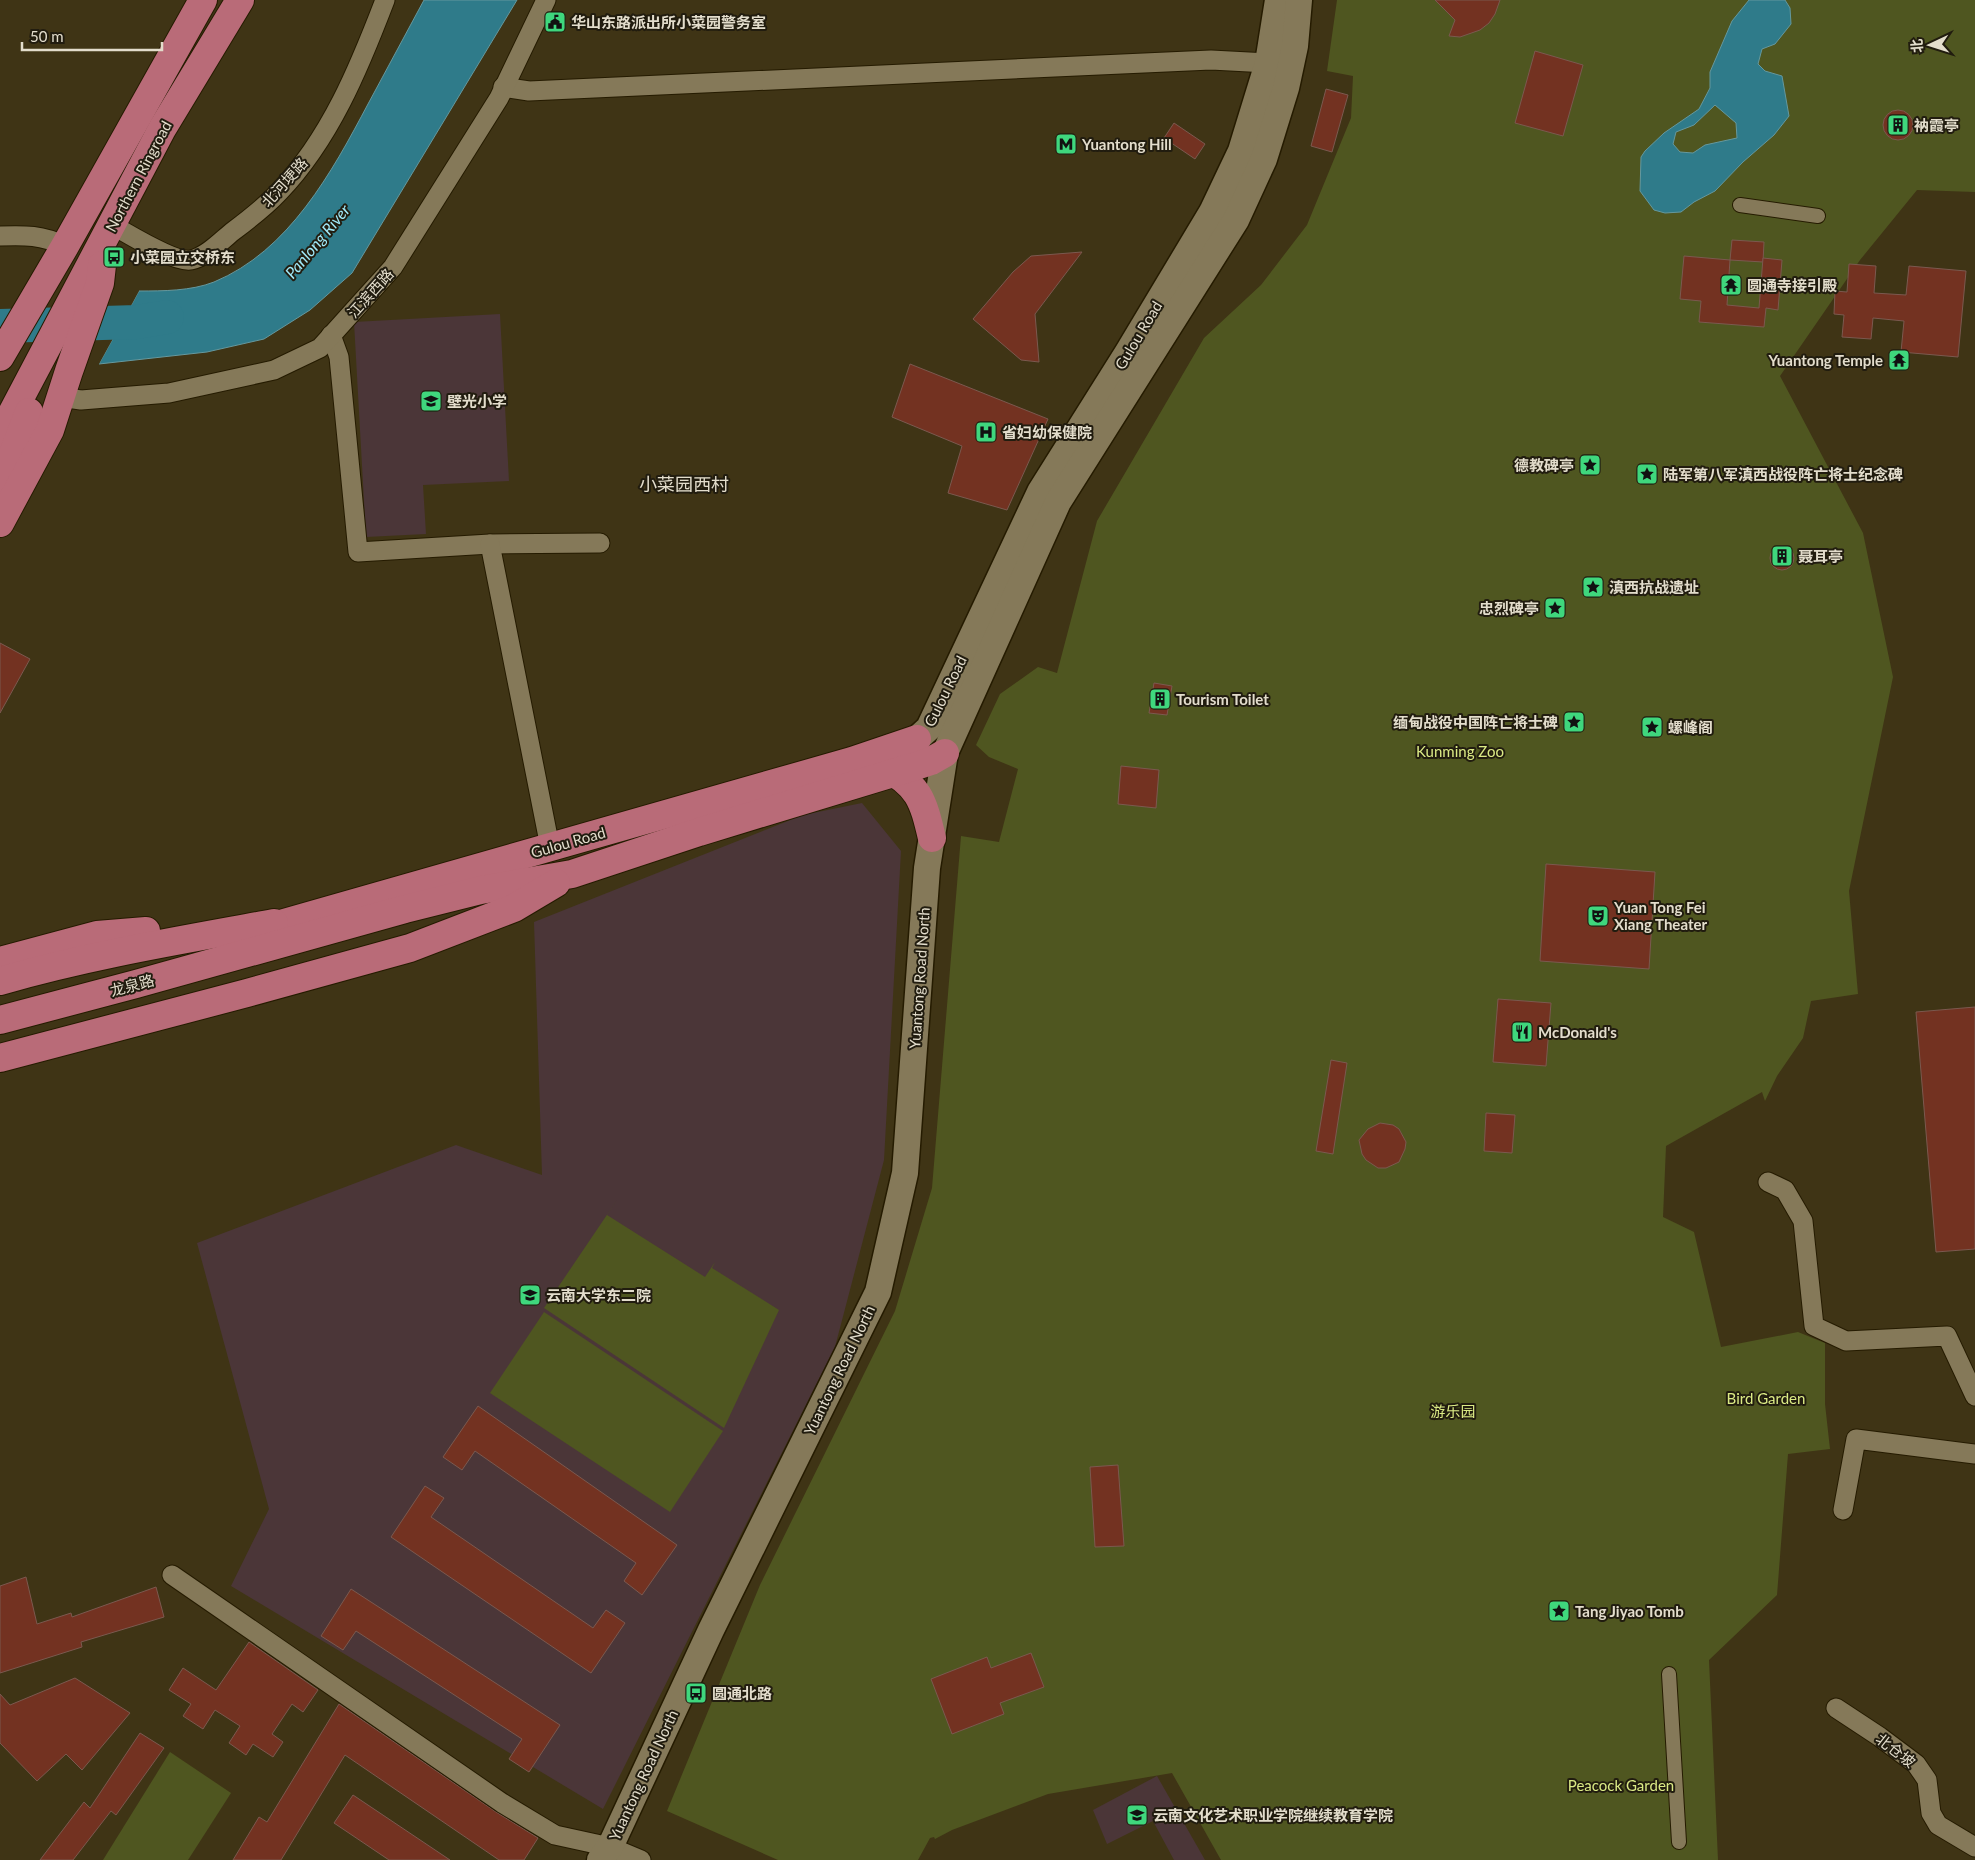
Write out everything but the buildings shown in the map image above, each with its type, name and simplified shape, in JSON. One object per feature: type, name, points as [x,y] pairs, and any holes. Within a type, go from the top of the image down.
[{"type":"main road","name":"Northern Ringroad","points":[[0,357],[65,246],[203,0]]},
{"type":"main road","name":"Northern Ringroad","points":[[0,436],[52,339],[93,278],[108,231],[162,129],[240,0]]},
{"type":"main road","name":"Gulou Road","points":[[929,746],[1040,492],[1128,352],[1212,212],[1241,151],[1268,63],[1278,0]]},
{"type":"main road","name":"Gulou Road","points":[[264,948],[481,890],[572,874],[699,832],[895,772],[929,746],[1058,502],[1236,220],[1264,159],[1286,88],[1295,46],[1299,0]]},
{"type":"main road","points":[[0,523],[50,430],[69,371],[93,278]]},
{"type":"main road","points":[[5,473],[34,399],[52,339]]},
{"type":"main road","name":"Gulou Road","points":[[295,919],[852,761],[929,746]]},
{"type":"main road","name":"Yuantong Road North","points":[[605,1854],[711,1630],[878,1292],[904,1173],[927,868],[932,838],[929,746]]},
{"type":"main road","points":[[852,761],[880,765],[895,772],[914,789],[922,800],[932,838]]},
{"type":"main road","points":[[0,1035],[189,988],[380,936],[464,911],[572,874]]},
{"type":"main road","points":[[0,1058],[410,948],[514,908],[572,874]]},
{"type":"main road","points":[[0,981],[61,964],[171,950],[295,919]]},
{"type":"main road","points":[[0,960],[98,935],[295,919]]},
{"type":"main road","name":"龙泉路","points":[[0,1020],[264,948]]},
{"type":"main road","name":"龙泉路","points":[[0,1003],[171,950]]},
{"type":"street","name":"北河埂路","points":[[108,231],[174,258],[191,260],[206,253],[247,220],[279,192],[318,144],[359,69],[385,0]]},
{"type":"street","name":"江滨西路","points":[[60,397],[81,400],[170,392],[274,370],[320,348],[393,267],[499,98],[546,0]]},
{"type":"street","points":[[503,87],[529,91],[1201,60],[1268,63]]},
{"type":"street","points":[[1740,205],[1818,216]]},
{"type":"street","points":[[0,236],[30,235],[50,239],[65,246]]},
{"type":"street","points":[[332,335],[339,358],[358,552],[490,544],[600,543]]},
{"type":"street","points":[[490,544],[550,847]]},
{"type":"street","points":[[1768,1182],[1786,1190],[1803,1221],[1814,1326],[1846,1340],[1947,1336],[1975,1396]]},
{"type":"street","points":[[1843,1510],[1856,1439],[1975,1454]]},
{"type":"street","points":[[172,1575],[502,1803],[555,1835],[605,1854],[641,1860]]},
{"type":"street","points":[[1669,1674],[1679,1842]]},
{"type":"street","name":"北仓坡","points":[[1836,1708],[1916,1764],[1927,1780],[1932,1813],[1938,1825],[1975,1847]]},
{"type":"shaded area","name":"壁光小学","points":[[500,314],[509,481],[423,485],[426,534],[366,537],[354,322]]},
{"type":"shaded area","name":"云南大学东二院","points":[[862,803],[901,851],[884,1160],[835,1347],[603,1809],[231,1586],[269,1509],[197,1243],[456,1145],[542,1175],[534,922],[803,815]]},
{"type":"shaded area","name":"云南文化艺术职业学院继续教育学院","points":[[1157,1776],[1205,1860],[1174,1860],[1153,1821],[1107,1844],[1093,1810]]},
{"type":"green space","name":"Kunming Zoo","points":[[1337,0],[1975,0],[1975,192],[1917,190],[1860,260],[1780,376],[1863,533],[1893,677],[1849,891],[1858,994],[1811,1001],[1803,1038],[1777,1076],[1765,1101],[1762,1092],[1666,1146],[1663,1217],[1694,1232],[1721,1347],[1798,1332],[1825,1343],[1825,1404],[1830,1449],[1788,1454],[1777,1595],[1709,1660],[1718,1860],[1221,1860],[1172,1773],[1048,1794],[952,1830],[935,1839],[934,1837],[930,1838],[918,1860],[778,1860],[667,1811],[760,1585],[895,1311],[932,1188],[961,836],[999,842],[1018,769],[989,757],[976,745],[1000,694],[1038,667],[1057,673],[1097,521],[1204,338],[1261,285],[1307,225],[1351,118],[1353,76],[1327,71]]},
{"type":"green space","points":[[617,1200],[607,1215],[705,1277],[715,1262],[712,1268],[779,1310],[724,1428],[544,1308]]},
{"type":"green space","points":[[544,1312],[723,1431],[670,1512],[490,1393]]},
{"type":"green space","points":[[170,1752],[231,1793],[188,1860],[103,1860]]},
{"type":"water","points":[[424,0],[517,0],[352,273],[310,310],[264,339],[207,352],[99,364],[139,291],[186,289],[214,282],[241,268],[265,251],[286,230],[306,207],[339,156]]},
{"type":"water","points":[[1749,0],[1785,0],[1790,8],[1791,24],[1775,44],[1762,49],[1758,64],[1765,71],[1782,76],[1789,116],[1774,135],[1743,162],[1715,191],[1694,202],[1681,212],[1665,213],[1654,210],[1640,191],[1641,157],[1664,133],[1699,109],[1710,88],[1710,72],[1732,21]],"holes":[[[1715,105],[1736,123],[1737,138],[1705,145],[1693,153],[1680,152],[1673,144],[1676,132],[1694,125]]]},
{"type":"pier","points":[[136,291],[139,291],[99,364],[96,364]]},
{"type":"waterway","name":"Panlong River","points":[[0,326],[137,322],[167,317]]},
{"type":"place","name":"华山东路派出所小菜园警务室","points":[[555,22]]},
{"type":"place","name":"衲霞亭","points":[[1898,125]]},
{"type":"place","name":"Yuantong Hill","points":[[1066,144]]},
{"type":"place","name":"小菜园立交桥东","points":[[114,257]]},
{"type":"place","name":"圆通寺接引殿","points":[[1731,285]]},
{"type":"place","name":"Yuantong Temple","points":[[1899,360]]},
{"type":"place","name":"壁光小学","points":[[431,401]]},
{"type":"place","name":"省妇幼保健院","points":[[986,432]]},
{"type":"place","name":"德教碑亭","points":[[1590,465]]},
{"type":"place","name":"陆军第八军滇西战役阵亡将士纪念碑","points":[[1647,474]]},
{"type":"place","name":"聂耳亭","points":[[1782,556]]},
{"type":"place","name":"滇西抗战遗址","points":[[1593,587]]},
{"type":"place","name":"忠烈碑亭","points":[[1555,608]]},
{"type":"place","name":"Tourism Toilet","points":[[1160,699]]},
{"type":"place","name":"缅甸战役中国阵亡将士碑","points":[[1574,722]]},
{"type":"place","name":"螺峰阁","points":[[1652,727]]},
{"type":"place","name":"Yuan Tong Fei Xiang Theater","points":[[1598,916]]},
{"type":"place","name":"McDonald's","points":[[1522,1032]]},
{"type":"place","name":"云南大学东二院","points":[[530,1295]]},
{"type":"place","name":"Tang Jiyao Tomb","points":[[1559,1611]]},
{"type":"place","name":"圆通北路","points":[[696,1693]]},
{"type":"place","name":"云南文化艺术职业学院继续教育学院","points":[[1137,1815]]},
{"type":"district","name":"小菜园西村","points":[[684,484]]},
{"type":"park label","name":"Bird Garden","points":[[1766,1398]]},
{"type":"park label","name":"游乐园","points":[[1453,1411]]},
{"type":"park label","name":"Peacock Garden","points":[[1621,1785]]}]
